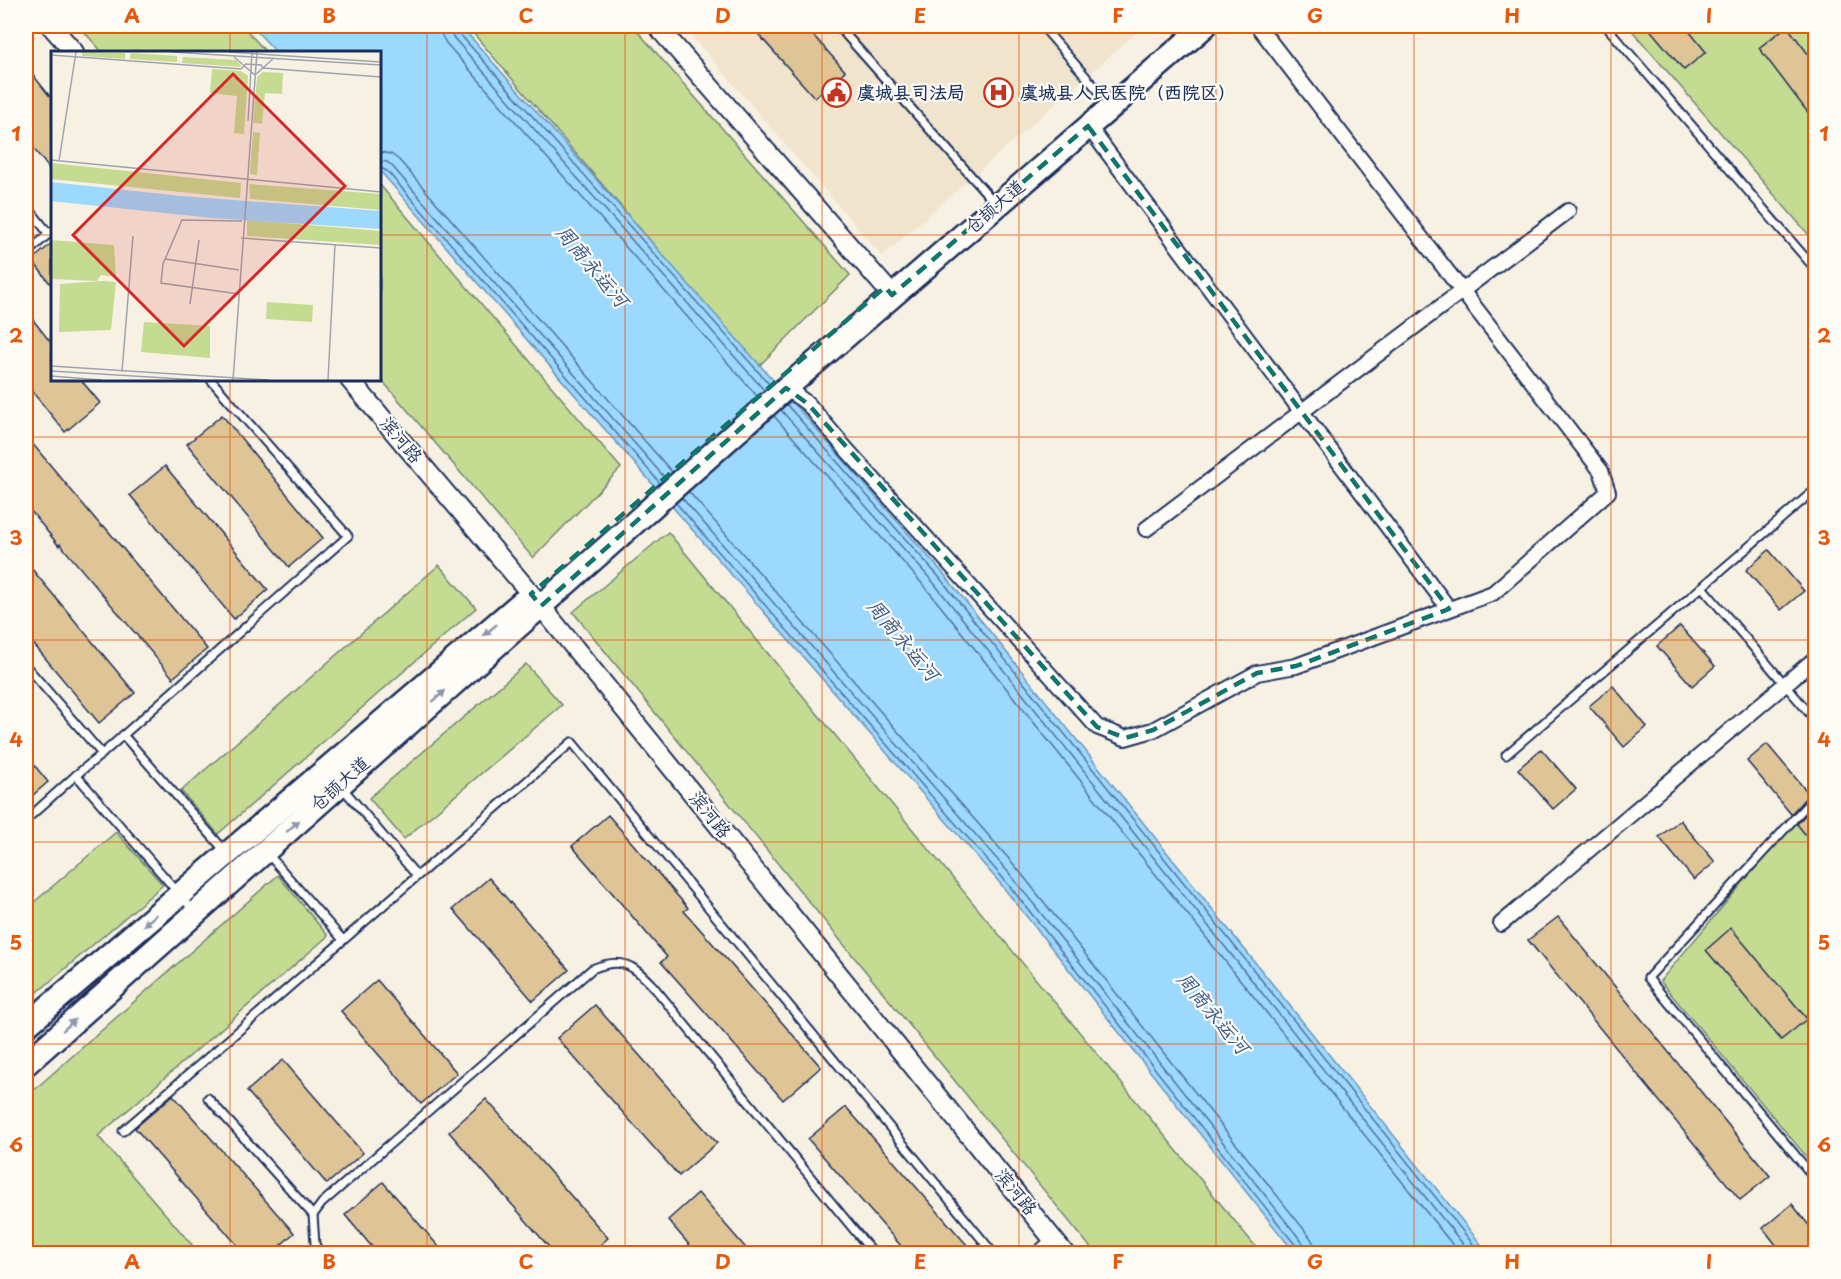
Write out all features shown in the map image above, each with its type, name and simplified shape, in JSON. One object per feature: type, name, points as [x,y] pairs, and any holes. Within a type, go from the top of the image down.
[{"type":"main road","name":"仓颉大道","points":[[26,1026],[228,854],[258,842],[1107,101],[1183,26]]},
{"type":"main road","name":"仓颉大道","points":[[993,201],[1088,126],[1107,101],[1204,26]]},
{"type":"main road","name":"仓颉大道","points":[[26,1064],[243,871],[258,842]]},
{"type":"street","points":[[51,26],[73,51]]},
{"type":"street","points":[[657,26],[889,291]]},
{"type":"street","points":[[782,384],[808,404],[1097,727],[1125,738],[1153,730],[1257,672],[1296,666],[1493,593],[1608,492],[1601,471],[1258,26]]},
{"type":"street","points":[[1088,126],[1449,609]]},
{"type":"street","points":[[1146,529],[1568,211]]},
{"type":"street","name":"滨河路","points":[[351,381],[536,600],[1065,1254]]},
{"type":"street","points":[[1501,924],[1815,658]]},
{"type":"lane","points":[[838,26],[993,201]]},
{"type":"lane","points":[[1042,26],[1107,101]]},
{"type":"lane","points":[[1606,26],[1815,270]]},
{"type":"lane","points":[[26,205],[51,232],[26,254]]},
{"type":"lane","points":[[26,820],[348,536],[212,381]]},
{"type":"lane","points":[[1506,755],[1815,489]]},
{"type":"lane","points":[[1702,587],[1815,721]]},
{"type":"lane","points":[[26,666],[102,754]]},
{"type":"lane","points":[[123,735],[243,871]]},
{"type":"lane","points":[[123,1131],[572,742],[994,1254]]},
{"type":"lane","points":[[76,775],[196,913]]},
{"type":"lane","points":[[333,777],[417,876]]},
{"type":"lane","points":[[1815,795],[1648,978],[1815,1180]]},
{"type":"lane","points":[[258,842],[343,940]]},
{"type":"lane","points":[[313,1215],[322,1203],[592,969],[604,964],[622,962],[637,970],[653,986],[874,1254]]},
{"type":"lane","points":[[208,1098],[313,1215],[315,1244],[320,1254]]},
{"type":"lane","points":[[1033,1254],[1052,1237]]},
{"type":"highlighted area","points":[[1088,126],[1449,609],[1296,666],[1257,673],[1153,730],[1125,738],[1097,727],[808,404],[786,388],[541,606],[531,594],[885,287],[892,295]]},
{"type":"shaded area","name":"虞城县司法局","points":[[683,26],[1144,26],[882,256]]},
{"type":"green space","points":[[79,26],[243,26],[265,51],[101,51]]},
{"type":"green space","points":[[467,26],[633,26],[850,275],[758,367]]},
{"type":"green space","points":[[1628,26],[1815,26],[1815,242]]},
{"type":"green space","points":[[381,186],[621,468],[533,558],[381,379]]},
{"type":"green space","points":[[668,532],[1261,1253],[1095,1253],[573,612]]},
{"type":"green space","points":[[439,565],[476,608],[218,834],[181,791]]},
{"type":"green space","points":[[526,664],[562,705],[404,839],[369,798]]},
{"type":"green space","points":[[1815,803],[1815,1167],[1660,981],[1793,823]]},
{"type":"green space","points":[[116,832],[163,885],[26,1002],[26,909]]},
{"type":"green space","points":[[278,875],[328,936],[98,1136],[199,1253],[26,1253],[26,1097]]},
{"type":"water","name":"周商永运河","points":[[252,26],[461,26],[943,573],[1488,1253],[1295,1253],[999,882],[381,172],[381,51],[275,51]]},
{"type":"building","points":[[751,26],[805,26],[845,71],[815,98]]},
{"type":"building","points":[[1647,26],[1685,26],[1706,52],[1684,70]]},
{"type":"building","points":[[1787,26],[1815,63],[1815,122],[1759,48]]},
{"type":"building","points":[[26,66],[51,98],[51,171],[26,139]]},
{"type":"building","points":[[51,244],[51,285],[32,260]]},
{"type":"building","points":[[26,311],[51,343],[51,381],[82,381],[100,403],[65,432],[26,384]]},
{"type":"building","points":[[222,415],[323,538],[289,567],[187,444]]},
{"type":"building","points":[[26,436],[207,649],[173,678],[26,505]]},
{"type":"building","points":[[165,466],[268,590],[234,619],[130,495]]},
{"type":"building","points":[[1769,550],[1804,591],[1781,610],[1746,570]]},
{"type":"building","points":[[26,562],[135,693],[99,723],[26,635]]},
{"type":"building","points":[[1680,626],[1715,666],[1692,686],[1657,646]]},
{"type":"building","points":[[1613,686],[1647,727],[1624,747],[1589,706]]},
{"type":"building","points":[[1767,744],[1809,794],[1791,814],[1747,761]]},
{"type":"building","points":[[1541,749],[1576,789],[1553,809],[1518,769]]},
{"type":"building","points":[[26,755],[48,782],[26,801]]},
{"type":"building","points":[[1815,804],[1815,847],[1797,824]]},
{"type":"building","points":[[608,815],[688,908],[684,911],[821,1067],[783,1100],[661,962],[667,957],[572,846]]},
{"type":"building","points":[[1680,820],[1715,862],[1694,880],[1659,837]]},
{"type":"building","points":[[489,878],[569,970],[533,1001],[453,909]]},
{"type":"building","points":[[1558,917],[1770,1176],[1740,1200],[1528,940]]},
{"type":"building","points":[[1731,928],[1807,1019],[1781,1040],[1706,950]]},
{"type":"building","points":[[377,980],[457,1073],[421,1104],[341,1011]]},
{"type":"building","points":[[595,1005],[717,1143],[679,1176],[557,1038]]},
{"type":"building","points":[[283,1060],[363,1153],[327,1184],[247,1091]]},
{"type":"building","points":[[173,1095],[294,1233],[271,1254],[245,1254],[135,1128]]},
{"type":"building","points":[[486,1099],[608,1238],[590,1254],[555,1254],[449,1132]]},
{"type":"building","points":[[846,1107],[967,1245],[958,1254],[908,1254],[808,1139]]},
{"type":"building","points":[[383,1182],[445,1254],[378,1254],[345,1215]]},
{"type":"building","points":[[698,1193],[751,1254],[697,1254],[668,1220]]},
{"type":"building","points":[[1792,1204],[1815,1233],[1815,1254],[1783,1254],[1763,1228]]},
{"type":"place","name":"虞城县司法局","points":[[836,93]]},
{"type":"place","name":"虞城县人民医院（西院区）","points":[[999,93]]}]
